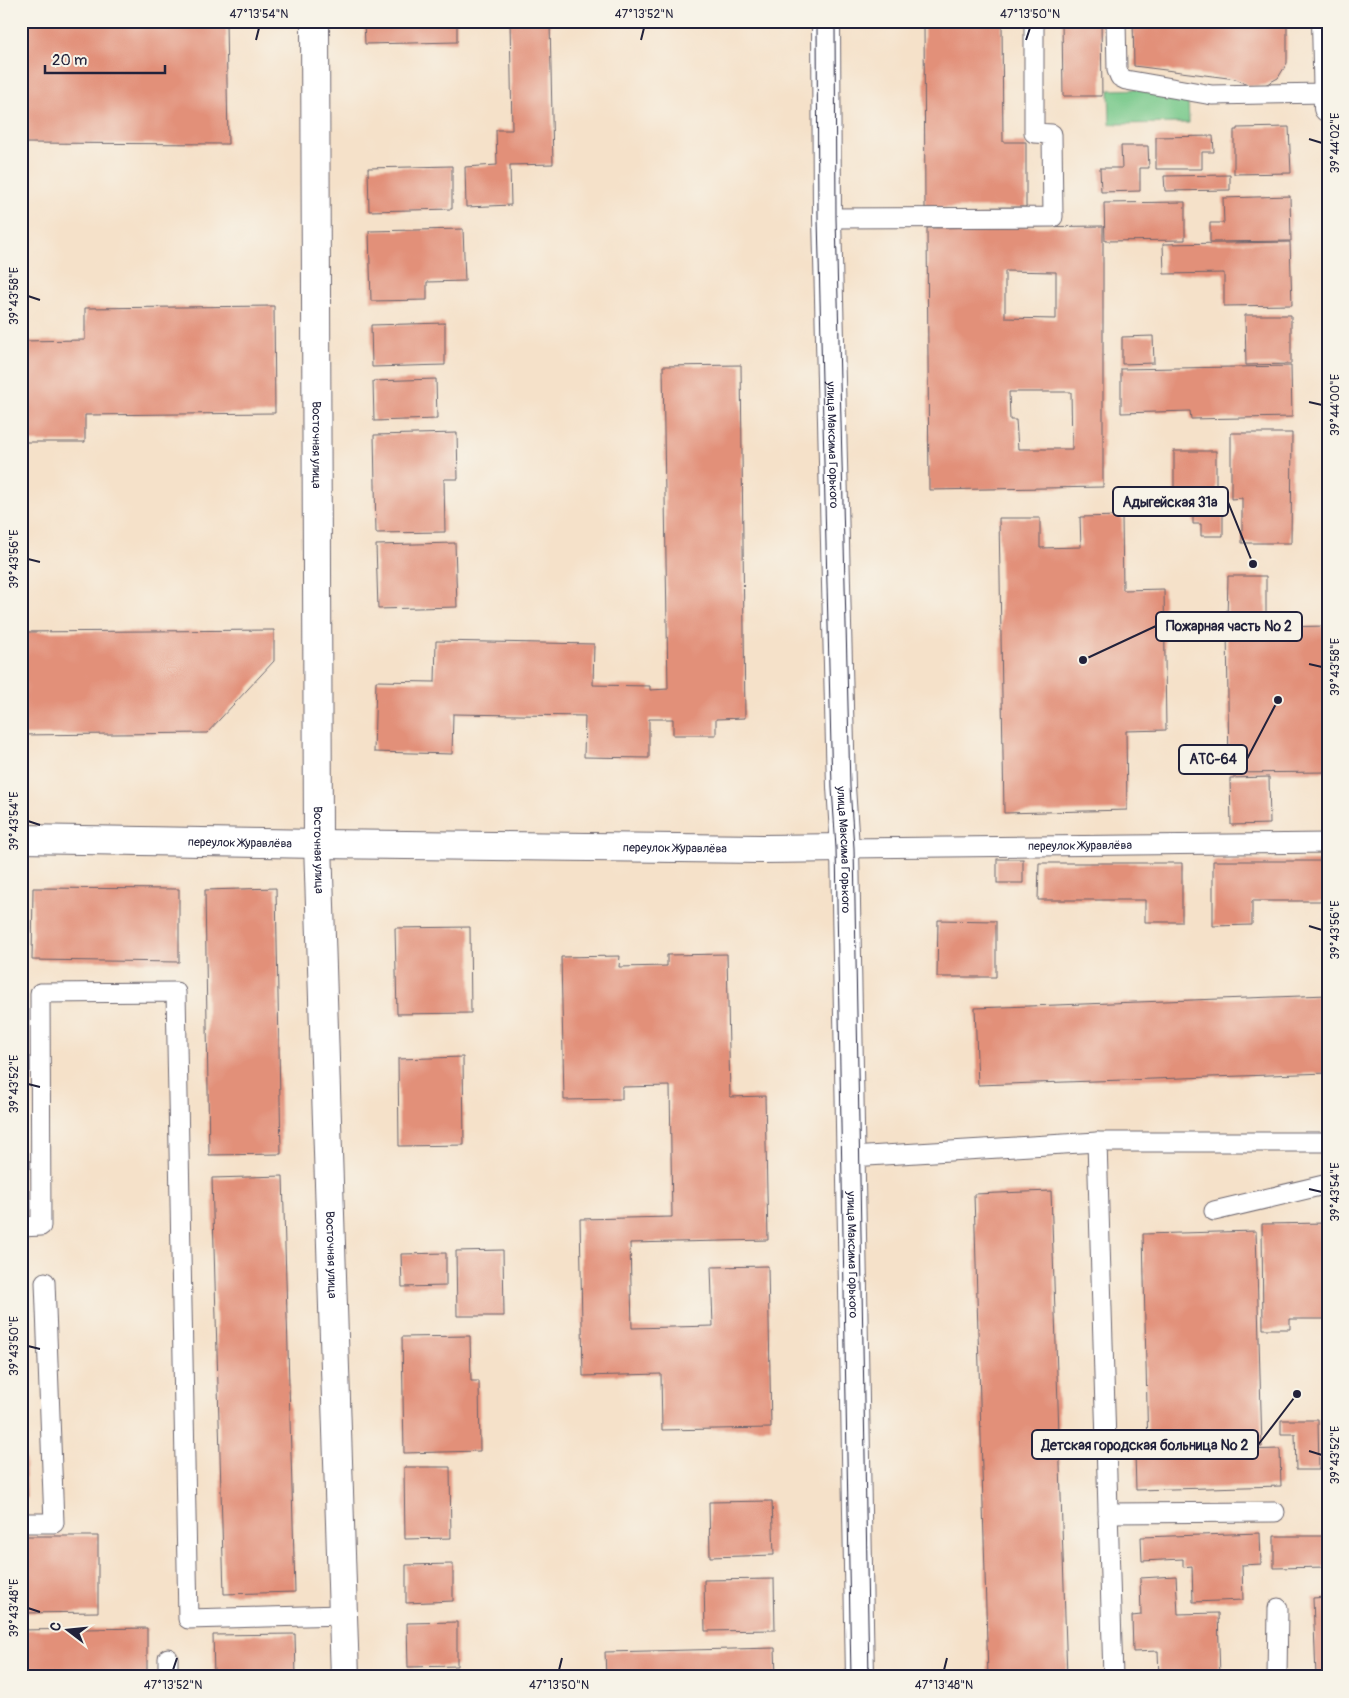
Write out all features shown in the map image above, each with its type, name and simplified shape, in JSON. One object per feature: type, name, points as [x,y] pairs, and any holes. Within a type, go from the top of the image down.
[{"type":"street","name":"Восточная улица","points":[[316,21],[318,844],[345,1677]]},
{"type":"street","name":"улица Максима Горького","points":[[826,21],[827,218],[841,788],[845,848],[860,1677]]},
{"type":"street","points":[[1326,21],[1328,108]]},
{"type":"street","name":"переулок Журавлёва","points":[[21,839],[753,849],[845,848]]},
{"type":"lane","points":[[827,218],[1053,217],[1052,134],[1034,134],[1034,21]]},
{"type":"lane","points":[[1116,21],[1117,70],[1120,77],[1126,80],[1212,96],[1328,93]]},
{"type":"lane","name":"переулок Журавлёва","points":[[845,848],[1328,843]]},
{"type":"lane","points":[[21,1228],[41,1226],[40,993],[176,992],[188,1618],[343,1615]]},
{"type":"lane","points":[[1097,1142],[1113,1677]]},
{"type":"lane","points":[[850,1157],[1097,1142],[1328,1142]]},
{"type":"lane","points":[[1214,1211],[1328,1184]]},
{"type":"lane","points":[[21,1523],[54,1523],[45,1282]]},
{"type":"lane","points":[[1108,1513],[1275,1512]]},
{"type":"lane","points":[[1277,1677],[1278,1608]]},
{"type":"green space","points":[[1146,89],[1188,99],[1189,123],[1110,124],[1109,90]]},
{"type":"building","points":[[21,21],[226,21],[228,144],[21,143]]},
{"type":"building","points":[[364,21],[457,21],[457,42],[365,44]]},
{"type":"building","points":[[510,21],[550,21],[553,164],[510,165],[511,205],[466,207],[465,167],[497,165],[496,130],[512,130]]},
{"type":"building","points":[[924,21],[1002,21],[1003,142],[1026,142],[1026,207],[925,208]]},
{"type":"building","points":[[1062,21],[1101,21],[1102,96],[1063,96]]},
{"type":"building","points":[[1133,21],[1287,21],[1287,63],[1278,78],[1265,85],[1250,86],[1236,79],[1134,66]]},
{"type":"building","points":[[1289,127],[1291,173],[1234,174],[1234,130],[1237,130],[1237,128]]},
{"type":"building","points":[[1213,136],[1214,152],[1202,152],[1202,169],[1156,169],[1156,137]]},
{"type":"building","points":[[1121,146],[1148,146],[1149,168],[1140,168],[1140,191],[1101,192],[1100,168],[1122,168]]},
{"type":"building","points":[[452,166],[452,209],[369,211],[368,168]]},
{"type":"building","points":[[1230,175],[1230,190],[1165,191],[1164,176]]},
{"type":"building","points":[[1290,196],[1291,241],[1210,242],[1210,223],[1224,223],[1223,198]]},
{"type":"building","points":[[1185,202],[1185,240],[1105,241],[1104,203]]},
{"type":"building","points":[[1103,226],[1103,487],[929,490],[927,228]],"holes":[[[1005,271],[1056,272],[1056,319],[1005,318]],[[1009,392],[1071,392],[1072,449],[1018,449],[1016,420],[1010,420]]]},
{"type":"building","points":[[463,229],[465,281],[427,282],[427,300],[371,301],[369,231]]},
{"type":"building","points":[[1290,242],[1292,305],[1224,306],[1224,273],[1164,274],[1163,244]]},
{"type":"building","points":[[274,306],[275,413],[85,415],[85,442],[21,442],[21,341],[85,340],[85,308]]},
{"type":"building","points":[[1245,315],[1291,315],[1291,364],[1246,365]]},
{"type":"building","points":[[445,323],[445,365],[372,367],[371,325]]},
{"type":"building","points":[[1153,336],[1154,363],[1122,364],[1122,337]]},
{"type":"building","points":[[741,365],[745,718],[716,719],[716,735],[673,735],[673,719],[649,719],[649,758],[584,757],[585,716],[453,714],[452,754],[374,752],[376,681],[435,682],[436,641],[594,644],[593,685],[650,686],[650,690],[668,689],[663,366]]},
{"type":"building","points":[[1291,366],[1292,417],[1191,419],[1190,411],[1121,413],[1121,369]]},
{"type":"building","points":[[436,379],[437,419],[374,421],[373,381]]},
{"type":"building","points":[[457,433],[458,479],[444,479],[445,532],[376,533],[374,435]]},
{"type":"building","points":[[1231,433],[1292,433],[1291,543],[1242,543],[1242,498],[1231,499]]},
{"type":"building","points":[[1174,451],[1216,451],[1216,494],[1174,494]]},
{"type":"building","points":[[1193,498],[1223,498],[1223,536],[1201,536],[1201,524],[1193,524]]},
{"type":"building","points":[[1122,516],[1123,590],[1164,589],[1166,730],[1126,731],[1127,810],[1004,813],[999,518],[1040,518],[1040,548],[1081,547],[1080,517]]},
{"type":"building","points":[[455,543],[457,607],[378,609],[376,545]]},
{"type":"building","points":[[1228,576],[1266,576],[1266,621],[1227,621]]},
{"type":"building","points":[[1328,626],[1328,772],[1229,773],[1227,628]]},
{"type":"building","points":[[274,630],[274,661],[207,733],[21,735],[21,632]]},
{"type":"building","points":[[1269,777],[1270,824],[1231,825],[1230,778]]},
{"type":"building","points":[[997,859],[1023,859],[1023,883],[997,883]]},
{"type":"building","points":[[1213,861],[1328,861],[1328,901],[1252,901],[1252,925],[1213,926]]},
{"type":"building","points":[[1039,863],[1182,863],[1182,922],[1145,922],[1145,900],[1038,900]]},
{"type":"building","points":[[33,888],[179,889],[179,962],[32,960]]},
{"type":"building","points":[[276,888],[281,1154],[209,1155],[205,890]]},
{"type":"building","points":[[938,920],[996,921],[996,977],[937,977]]},
{"type":"building","points":[[470,927],[471,1013],[397,1014],[395,928]]},
{"type":"building","points":[[727,954],[730,1097],[765,1096],[768,1240],[630,1243],[632,1328],[713,1326],[711,1267],[768,1266],[771,1428],[662,1430],[661,1374],[583,1376],[580,1219],[672,1217],[670,1086],[622,1087],[622,1099],[564,1100],[561,957],[620,956],[619,967],[667,966],[667,955]]},
{"type":"building","points":[[1328,995],[1328,1073],[978,1085],[975,1008]]},
{"type":"building","points":[[463,1057],[464,1145],[399,1146],[398,1059]]},
{"type":"building","points":[[283,1176],[295,1592],[224,1594],[212,1178]]},
{"type":"building","points":[[1051,1191],[1067,1677],[988,1677],[974,1194]]},
{"type":"building","points":[[1328,1223],[1328,1319],[1290,1319],[1290,1329],[1263,1329],[1262,1224]]},
{"type":"building","points":[[1256,1231],[1262,1447],[1148,1450],[1143,1234]]},
{"type":"building","points":[[503,1250],[504,1316],[457,1316],[456,1251]]},
{"type":"building","points":[[446,1253],[446,1286],[402,1287],[401,1254]]},
{"type":"building","points":[[470,1336],[471,1381],[479,1381],[480,1451],[404,1453],[402,1337]]},
{"type":"building","points":[[23,1409],[27,1498],[21,1499],[21,1410]]},
{"type":"building","points":[[1281,1420],[1318,1420],[1319,1470],[1296,1470],[1295,1434],[1281,1434]]},
{"type":"building","points":[[1280,1449],[1281,1486],[1136,1490],[1135,1453]]},
{"type":"building","points":[[404,1467],[450,1467],[451,1538],[405,1539]]},
{"type":"building","points":[[772,1501],[774,1555],[710,1557],[709,1502]]},
{"type":"building","points":[[1260,1533],[1261,1564],[1242,1565],[1243,1600],[1193,1602],[1192,1566],[1183,1567],[1183,1559],[1142,1561],[1141,1537]]},
{"type":"building","points":[[21,1536],[98,1536],[98,1612],[21,1613]]},
{"type":"building","points":[[1274,1536],[1328,1536],[1328,1567],[1274,1568]]},
{"type":"building","points":[[453,1564],[453,1601],[406,1603],[406,1565]]},
{"type":"building","points":[[1176,1576],[1178,1614],[1218,1613],[1220,1677],[1159,1677],[1158,1651],[1133,1652],[1132,1616],[1141,1615],[1140,1578]]},
{"type":"building","points":[[774,1579],[775,1630],[705,1631],[704,1580]]},
{"type":"building","points":[[1328,1597],[1328,1677],[1316,1677],[1313,1598]]},
{"type":"building","points":[[457,1622],[457,1666],[408,1667],[407,1623]]},
{"type":"building","points":[[147,1628],[147,1677],[21,1677],[21,1630]]},
{"type":"building","points":[[295,1634],[296,1677],[214,1677],[213,1635]]},
{"type":"building","points":[[775,1648],[776,1677],[606,1677],[605,1652]]},
{"type":"tram line","points":[[817,21],[818,218],[832,788],[836,848],[851,1677]]},
{"type":"tram line","points":[[835,21],[836,218],[850,787],[854,848],[869,1677]]},
{"type":"place","name":"Адыгейская 31а","points":[[1253,564]]},
{"type":"place","name":"Пожарная часть № 2","points":[[1083,660]]},
{"type":"place","name":"АТС-64","points":[[1278,700]]},
{"type":"place","name":"Детская городская больница № 2","points":[[1297,1394]]}]
